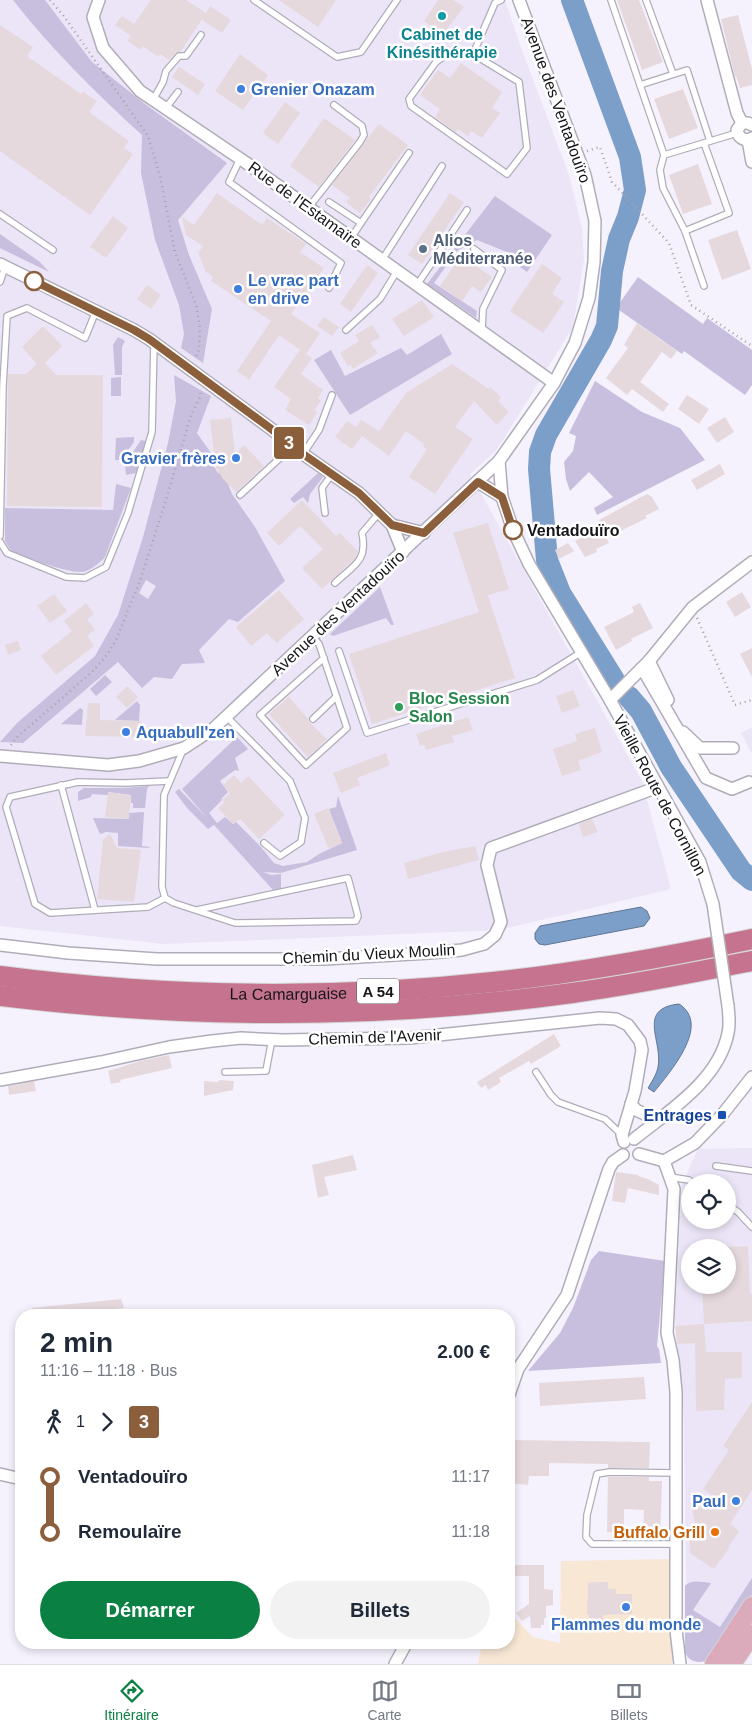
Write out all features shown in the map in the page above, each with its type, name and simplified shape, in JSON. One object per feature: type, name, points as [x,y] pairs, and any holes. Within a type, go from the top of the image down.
[{"type":"highway","name":"La Camarguaise","points":[[0,976],[117,988],[198,993],[340,993],[431,988],[564,973],[668,957],[752,939]]},
{"type":"highway","name":"La Camarguaise","points":[[0,996],[107,1007],[220,1013],[343,1012],[496,1002],[572,993],[675,977],[752,961]]},
{"type":"main road","points":[[714,1664],[752,1606]]},
{"type":"main road","points":[[732,1664],[752,1634]]},
{"type":"street","name":"Avenue des Ventadouïro","points":[[2,751],[108,765],[139,761],[184,748],[213,729],[500,461],[554,383],[575,343],[589,298],[594,262],[595,221],[585,175],[519,0]]},
{"type":"street","points":[[707,0],[737,114],[744,127],[740,138],[750,139],[752,162]]},
{"type":"street","name":"Rue de l'Estamaïre","points":[[98,1],[94,17],[103,48],[140,91],[240,159],[554,383]]},
{"type":"street","points":[[3,265],[134,330],[154,342],[303,454],[359,493],[392,525],[403,552]]},
{"type":"street","points":[[500,461],[502,497],[513,530],[529,564],[580,653],[610,700]]},
{"type":"street","points":[[478,482],[502,497]]},
{"type":"street","points":[[392,525],[424,533]]},
{"type":"street","name":"Vieille Route de Cornillon","points":[[627,1139],[657,1120],[706,1079],[720,1056],[729,1032],[728,1006],[714,904],[700,862],[610,700],[645,664],[693,607],[752,562]]},
{"type":"street","points":[[645,664],[684,733],[700,748],[733,748]]},
{"type":"street","points":[[645,664],[706,778],[732,789],[749,782]]},
{"type":"street","name":"Chemin du Vieux Moulin","points":[[0,945],[68,953],[157,959],[325,959],[462,950],[484,944],[495,935],[501,922],[487,865],[491,848],[658,787]]},
{"type":"street","name":"Chemin de l'Avenir","points":[[0,1080],[169,1047],[241,1038],[272,1040],[410,1038],[600,1018],[616,1019],[628,1025],[635,1032],[642,1050],[631,1104],[627,1139]]},
{"type":"street","points":[[623,1155],[631,1158],[639,1154],[664,1161],[695,1143],[722,1116],[752,1077]]},
{"type":"street","points":[[631,1104],[636,1110],[657,1120]]},
{"type":"street","points":[[623,1155],[621,1150],[627,1139],[640,1146],[639,1154]]},
{"type":"street","points":[[515,1378],[518,1370],[567,1295],[608,1169],[613,1162],[623,1155]]},
{"type":"street","points":[[664,1161],[674,1189],[667,1334],[673,1360],[676,1392],[676,1630],[680,1664]]},
{"type":"street","points":[[0,1474],[15,1478]]},
{"type":"street","points":[[395,1664],[403,1649]]},
{"type":"lane","points":[[254,0],[337,57],[361,52],[397,0]]},
{"type":"lane","points":[[473,54],[495,3],[501,0]]},
{"type":"lane","points":[[611,0],[664,156],[660,170],[663,188],[685,231],[704,286]]},
{"type":"lane","points":[[646,0],[673,74]]},
{"type":"lane","points":[[153,100],[163,82],[166,71],[179,56],[186,56],[201,35]]},
{"type":"lane","points":[[450,52],[473,54],[519,82],[527,148],[507,174],[411,106],[409,99],[436,62],[450,52]]},
{"type":"lane","points":[[640,85],[687,70],[710,141]]},
{"type":"lane","points":[[166,108],[178,92]]},
{"type":"lane","points":[[309,208],[364,135],[362,126],[334,105]]},
{"type":"lane","points":[[664,156],[710,141],[744,127]]},
{"type":"lane","points":[[685,231],[729,213],[704,143]]},
{"type":"lane","points":[[351,238],[409,153]]},
{"type":"lane","points":[[240,159],[229,182],[341,262],[329,288]]},
{"type":"lane","points":[[382,260],[442,166]]},
{"type":"lane","points":[[329,202],[361,223]]},
{"type":"lane","points":[[417,285],[466,210]]},
{"type":"lane","points":[[0,214],[54,250]]},
{"type":"lane","points":[[474,249],[502,270],[483,309],[482,331]]},
{"type":"lane","points":[[0,282],[3,265]]},
{"type":"lane","points":[[346,330],[380,299],[397,271]]},
{"type":"lane","points":[[0,536],[3,386],[7,316],[27,308],[85,338],[96,311]]},
{"type":"lane","points":[[0,542],[7,553],[66,577],[85,578],[106,568],[128,513],[152,432],[154,342]]},
{"type":"lane","points":[[303,454],[319,430],[332,395]]},
{"type":"lane","points":[[240,495],[293,446]]},
{"type":"lane","points":[[325,514],[322,488],[332,474]]},
{"type":"lane","points":[[335,583],[362,558],[364,545],[362,533],[380,513]]},
{"type":"lane","points":[[312,636],[319,644],[324,658],[346,728],[306,764],[260,715],[324,658]]},
{"type":"lane","points":[[339,651],[367,733],[537,680],[580,653]]},
{"type":"lane","points":[[313,719],[336,698]]},
{"type":"lane","points":[[226,717],[290,781],[305,818],[301,842],[280,856],[264,843]]},
{"type":"lane","points":[[184,748],[164,795],[162,887],[165,898],[174,903],[235,923],[356,921],[358,916],[348,878],[197,910]]},
{"type":"lane","points":[[165,898],[148,907],[50,913],[35,904],[6,807],[10,797],[78,782],[125,783],[169,781]]},
{"type":"lane","points":[[60,786],[95,910]]},
{"type":"lane","points":[[225,1072],[266,1071],[272,1040]]},
{"type":"lane","points":[[536,1072],[551,1095],[558,1102],[605,1119],[627,1139]]},
{"type":"lane","points":[[716,1166],[752,1171]]},
{"type":"lane","points":[[670,1177],[681,1179]]},
{"type":"lane","points":[[736,1211],[751,1224]]},
{"type":"lane","points":[[676,1473],[610,1472],[597,1474],[587,1515],[586,1537],[592,1544],[676,1544]]},
{"type":"path","points":[[50,0],[63,14],[148,136],[160,176],[175,252],[196,305],[200,328],[200,350],[194,359]]},
{"type":"path","points":[[577,154],[600,147],[612,182],[669,244],[691,305],[752,346]]},
{"type":"path","points":[[2,751],[10,746],[16,738],[92,672],[107,655],[116,640],[141,578],[191,415],[200,397],[201,389]]},
{"type":"path","points":[[693,607],[734,705],[752,700]]},
{"type":"path","points":[[10,746],[18,747]]},
{"type":"shaded area","points":[[0,0],[505,0],[570,178],[582,229],[584,259],[573,327],[496,451],[470,474],[642,781],[671,889],[500,930],[163,944],[0,926]]},
{"type":"shaded area","points":[[13,0],[45,0],[92,62],[149,107],[227,163],[178,220],[189,255],[212,309],[203,363],[181,348],[184,334],[179,305],[155,240],[141,173],[142,135],[75,70]]},
{"type":"shaded area","points":[[495,196],[552,235],[527,272],[520,267],[517,256],[477,240],[457,251],[434,283],[477,311],[476,318],[427,284]]},
{"type":"shaded area","points":[[0,234],[40,262],[49,272],[0,248]]},
{"type":"shaded area","points":[[638,277],[703,324],[707,318],[752,350],[752,385],[745,395],[684,351],[682,354],[616,308]]},
{"type":"shaded area","points":[[441,334],[452,354],[350,415],[314,360],[331,350],[345,376],[401,348],[407,355]]},
{"type":"shaded area","points":[[118,337],[125,341],[122,347],[122,375],[115,375],[113,345]]},
{"type":"shaded area","points":[[174,375],[211,396],[197,433],[211,453],[207,456],[218,473],[223,471],[232,494],[255,527],[285,581],[238,622],[229,619],[199,650],[205,663],[182,664],[172,679],[154,677],[142,688],[118,662],[23,743],[0,742],[17,723],[95,656],[118,615],[143,537],[168,443],[176,401]],"holes":[[[146,580],[156,586],[148,599],[139,593]]]},
{"type":"shaded area","points":[[121,377],[121,396],[111,396],[111,378]]},
{"type":"shaded area","points":[[595,381],[642,412],[680,428],[705,460],[597,515],[594,508],[613,497],[589,472],[570,491],[564,462],[573,451],[576,436],[569,433]]},
{"type":"shaded area","points":[[134,437],[134,442],[121,460],[115,460],[116,438]]},
{"type":"shaded area","points":[[141,440],[147,441],[136,473],[126,475],[125,464]]},
{"type":"shaded area","points":[[318,473],[323,477],[310,494],[308,503],[303,497],[294,503],[290,499]]},
{"type":"shaded area","points":[[116,484],[131,488],[105,557],[89,570],[70,571],[49,565],[11,551],[5,541],[5,508],[113,510]]},
{"type":"shaded area","points":[[380,587],[394,625],[391,625],[386,618],[333,636],[330,634]]},
{"type":"shaded area","points":[[105,675],[112,682],[96,696],[90,689]]},
{"type":"shaded area","points":[[137,701],[140,705],[139,721],[115,720]]},
{"type":"shaded area","points":[[80,708],[83,710],[82,725],[61,724]]},
{"type":"shaded area","points":[[752,727],[752,754],[741,733]]},
{"type":"shaded area","points":[[237,737],[248,749],[235,758],[239,771],[235,770],[220,781],[228,792],[209,813],[217,823],[225,817],[233,824],[236,822],[274,863],[283,866],[307,862],[342,843],[329,809],[336,807],[338,796],[357,850],[281,873],[263,872],[271,875],[281,874],[281,889],[273,890],[214,825],[208,829],[187,808],[175,792],[179,789],[207,818],[182,789]]},
{"type":"shaded area","points":[[149,786],[145,808],[133,808],[131,795],[108,792],[108,795],[92,794],[91,797],[78,801],[78,792],[84,788]]},
{"type":"shaded area","points":[[144,812],[142,846],[150,847],[148,848],[118,846],[118,833],[106,832],[100,834],[93,818],[128,819],[129,813]]},
{"type":"shaded area","points":[[752,1148],[752,1591],[717,1646],[687,1627],[684,1421],[675,1317],[681,1203],[681,1229],[736,1229],[736,1174],[687,1174],[698,1149]]},
{"type":"shaded area","points":[[599,1251],[665,1261],[657,1346],[661,1363],[528,1371],[560,1333],[573,1308],[591,1260]]},
{"type":"shaded area","points":[[669,1559],[672,1664],[478,1664],[481,1649],[515,1649],[515,1618],[533,1637],[560,1643],[561,1561]]},
{"type":"shaded area","points":[[752,1578],[752,1595],[710,1659],[695,1662],[689,1658],[685,1652],[685,1586],[693,1582],[711,1583],[693,1610],[720,1627]]},
{"type":"water","points":[[641,907],[647,911],[650,918],[644,926],[545,945],[539,944],[535,939],[535,933],[540,926]]},
{"type":"water","points":[[679,1004],[688,1013],[691,1024],[690,1036],[677,1061],[654,1092],[648,1088],[657,1071],[659,1061],[654,1029],[655,1020],[658,1013],[666,1007]]},
{"type":"building","points":[[151,0],[186,0],[206,13],[181,51],[169,60],[160,54],[158,57],[143,46],[141,50],[127,41],[131,36],[115,25],[122,16],[134,24]]},
{"type":"building","points":[[279,0],[336,0],[318,27]]},
{"type":"building","name":"Cabinet de Kinésithérapie","points":[[438,0],[453,0],[464,7],[443,34],[424,21]]},
{"type":"building","points":[[617,0],[639,0],[663,62],[642,70]]},
{"type":"building","points":[[210,6],[231,20],[222,33],[202,20]]},
{"type":"building","points":[[738,15],[752,69],[752,85],[740,88],[735,77],[721,19]]},
{"type":"building","points":[[0,25],[33,47],[27,56],[81,94],[83,92],[97,101],[89,112],[129,141],[124,148],[133,154],[90,215],[0,151]]},
{"type":"building","points":[[240,54],[268,75],[243,110],[215,91]]},
{"type":"building","points":[[461,63],[502,92],[492,108],[500,113],[482,138],[471,131],[468,136],[458,129],[455,132],[435,117],[440,109],[420,95],[438,70],[450,78]]},
{"type":"building","points":[[179,67],[205,84],[198,95],[172,77]]},
{"type":"building","points":[[683,89],[698,128],[669,139],[654,99]]},
{"type":"building","points":[[285,102],[300,113],[278,144],[263,133]]},
{"type":"building","points":[[324,118],[355,140],[319,187],[290,166]]},
{"type":"building","points":[[379,124],[408,145],[369,197],[371,199],[360,213],[346,202],[350,198],[332,185]]},
{"type":"building","points":[[698,164],[712,204],[683,214],[669,175]]},
{"type":"building","points":[[217,193],[262,225],[267,218],[306,244],[300,252],[324,268],[291,314],[320,333],[306,354],[279,335],[249,380],[237,371],[271,321],[211,281],[213,277],[206,272],[198,253],[203,246],[186,235],[182,217],[194,225]]},
{"type":"building","points":[[450,193],[464,202],[422,264],[408,255]]},
{"type":"building","points":[[113,216],[128,228],[106,258],[90,247]]},
{"type":"building","points":[[737,230],[751,269],[722,280],[708,240]]},
{"type":"building","points":[[461,256],[492,277],[481,292],[472,286],[462,301],[440,286]]},
{"type":"building","points":[[542,264],[562,278],[552,294],[564,302],[543,333],[510,311]]},
{"type":"building","points":[[367,265],[378,273],[351,312],[340,304]]},
{"type":"building","points":[[147,285],[161,295],[151,309],[137,299]]},
{"type":"building","points":[[422,300],[434,317],[404,336],[392,319]]},
{"type":"building","points":[[324,317],[339,327],[332,336],[317,326]]},
{"type":"building","points":[[637,323],[677,351],[671,359],[662,352],[640,382],[669,404],[663,412],[632,389],[627,395],[606,378],[628,348],[624,345]]},
{"type":"building","points":[[372,325],[380,337],[370,343],[378,353],[353,369],[350,364],[348,366],[340,353],[359,341],[355,335]]},
{"type":"building","points":[[43,326],[62,346],[45,363],[56,375],[103,375],[102,507],[7,506],[8,374],[26,374],[37,364],[22,347]]},
{"type":"building","points":[[300,350],[312,358],[301,374],[323,390],[318,398],[321,401],[314,410],[317,412],[309,425],[285,410],[291,399],[274,387]]},
{"type":"building","points":[[452,364],[489,389],[490,387],[501,397],[498,401],[509,412],[497,425],[474,401],[455,427],[473,439],[435,494],[409,477],[427,449],[423,446],[424,444],[406,431],[389,456],[362,436],[352,449],[335,437],[347,421],[356,427],[361,420],[379,431],[406,393]]},
{"type":"building","points":[[687,395],[709,409],[699,424],[678,409]]},
{"type":"building","points":[[725,417],[734,432],[717,443],[707,428]]},
{"type":"building","points":[[231,418],[235,454],[244,445],[264,466],[236,492],[223,479],[209,456],[214,453],[210,420]]},
{"type":"building","points":[[720,464],[725,474],[697,490],[691,480]]},
{"type":"building","points":[[647,494],[652,497],[659,509],[645,516],[647,518],[606,538],[609,543],[596,549],[597,552],[585,557],[575,541],[588,534],[587,532],[603,526],[599,520]]},
{"type":"building","points":[[302,500],[336,536],[340,533],[358,552],[355,558],[322,589],[302,568],[323,549],[300,526],[279,546],[267,533]]},
{"type":"building","points":[[488,523],[509,589],[488,595],[515,678],[372,724],[349,654],[479,612],[453,533]]},
{"type":"building","points":[[568,543],[574,551],[559,559],[555,550]]},
{"type":"building","points":[[279,590],[304,619],[277,643],[267,633],[251,646],[236,627]]},
{"type":"building","points":[[742,592],[751,607],[735,617],[726,602]]},
{"type":"building","points":[[54,594],[67,611],[50,623],[37,606]]},
{"type":"building","points":[[86,603],[94,614],[87,619],[95,630],[87,636],[94,646],[56,675],[41,656],[72,631],[64,621]]},
{"type":"building","points":[[640,603],[653,628],[631,639],[632,641],[616,650],[604,627],[634,612],[632,607]]},
{"type":"building","points":[[18,641],[21,650],[8,655],[5,645]]},
{"type":"building","points":[[752,648],[752,677],[740,654]]},
{"type":"building","points":[[127,686],[138,697],[127,708],[116,697]]},
{"type":"building","points":[[573,690],[580,706],[562,713],[556,696]]},
{"type":"building","points":[[289,697],[309,722],[327,739],[308,757],[269,714]]},
{"type":"building","points":[[88,703],[100,703],[100,720],[141,721],[141,737],[85,736]]},
{"type":"building","points":[[468,717],[473,730],[452,736],[454,742],[426,750],[424,745],[420,746],[416,734]]},
{"type":"building","points":[[595,728],[602,752],[578,761],[581,770],[562,776],[553,749],[577,741],[575,734]]},
{"type":"building","points":[[386,753],[390,765],[357,778],[360,785],[341,793],[333,773]]},
{"type":"building","points":[[234,775],[241,783],[248,776],[285,815],[259,839],[240,819],[233,824],[218,808],[225,802],[222,800],[230,793],[223,785]]},
{"type":"building","points":[[108,792],[131,795],[129,819],[105,817]]},
{"type":"building","points":[[328,808],[342,843],[329,849],[314,814]]},
{"type":"building","points":[[592,819],[598,832],[583,837],[579,824]]},
{"type":"building","points":[[110,834],[117,848],[141,850],[134,902],[97,899],[103,840]]},
{"type":"building","points":[[475,846],[479,860],[408,879],[404,863],[443,852]]},
{"type":"building","points":[[554,1034],[561,1046],[531,1064],[529,1061],[499,1078],[501,1082],[488,1090],[486,1085],[481,1088],[477,1082]]},
{"type":"building","points":[[169,1055],[172,1068],[120,1080],[121,1082],[111,1084],[108,1071],[140,1061]]},
{"type":"building","points":[[219,1080],[234,1081],[233,1090],[204,1096],[204,1081],[218,1082]]},
{"type":"building","points":[[34,1081],[36,1091],[9,1095],[8,1086]]},
{"type":"building","points":[[353,1155],[357,1170],[324,1177],[329,1195],[318,1198],[312,1165]]},
{"type":"building","points":[[616,1172],[639,1175],[648,1179],[659,1185],[659,1195],[628,1188],[625,1203],[612,1201]]},
{"type":"building","points":[[748,1246],[752,1321],[704,1324],[702,1294],[736,1294],[736,1247]]},
{"type":"building","points":[[121,1299],[124,1308],[32,1309]]},
{"type":"building","points":[[704,1324],[706,1352],[742,1352],[742,1378],[725,1379],[724,1410],[696,1411],[695,1343],[677,1344],[675,1326]]},
{"type":"building","points":[[644,1377],[646,1399],[540,1406],[539,1383]]},
{"type":"building","points":[[752,1402],[752,1490],[730,1524],[739,1531],[714,1569],[690,1553],[689,1533],[695,1523],[692,1509],[724,1503],[703,1489],[729,1450],[723,1446]]},
{"type":"building","points":[[515,1440],[650,1442],[649,1468],[608,1468],[608,1464],[549,1463],[549,1476],[529,1476],[528,1485],[515,1484]]},
{"type":"building","points":[[608,1477],[649,1477],[649,1481],[662,1481],[660,1539],[643,1539],[644,1510],[624,1509],[624,1533],[607,1532]]},
{"type":"building","points":[[515,1565],[544,1565],[544,1589],[553,1590],[553,1605],[546,1606],[546,1618],[544,1618],[544,1625],[541,1625],[541,1628],[531,1628],[530,1616],[522,1621],[516,1613],[529,1604],[529,1576],[515,1576]]},
{"type":"building","points":[[608,1582],[608,1589],[616,1589],[616,1594],[632,1594],[632,1614],[603,1615],[603,1620],[589,1621],[589,1615],[587,1615],[588,1583]]},
{"type":"waterway","points":[[572,0],[630,157],[635,190],[628,217],[619,239],[612,271],[607,326],[601,340],[546,435],[540,452],[539,469],[547,560],[560,593],[614,680]]},
{"type":"waterway","points":[[629,697],[641,711],[671,767],[741,871],[752,880]]},
{"type":"bus line","name":"3","points":[[34,281],[149,339],[303,454],[359,493],[392,525],[424,533],[478,482],[502,497],[513,530]]},
{"type":"place","name":"Cabinet de Kinésithérapie","points":[[442,16]]},
{"type":"place","name":"Grenier Onazam","points":[[241,89]]},
{"type":"place","name":"Alios Méditerranée","points":[[423,249]]},
{"type":"place","name":"Le vrac part en drive","points":[[238,289]]},
{"type":"place","name":"Gravier frères","points":[[236,458]]},
{"type":"place","name":"Ventadouïro","points":[[513,530]]},
{"type":"place","name":"Bloc Session Salon","points":[[399,707]]},
{"type":"place","name":"Aquabull'zen","points":[[126,732]]},
{"type":"place","name":"Entrages","points":[[722,1115]]},
{"type":"place","name":"Paul","points":[[736,1501]]},
{"type":"place","name":"Buffalo Grill","points":[[715,1532]]},
{"type":"place","name":"Flammes du monde","points":[[626,1607]]}]
